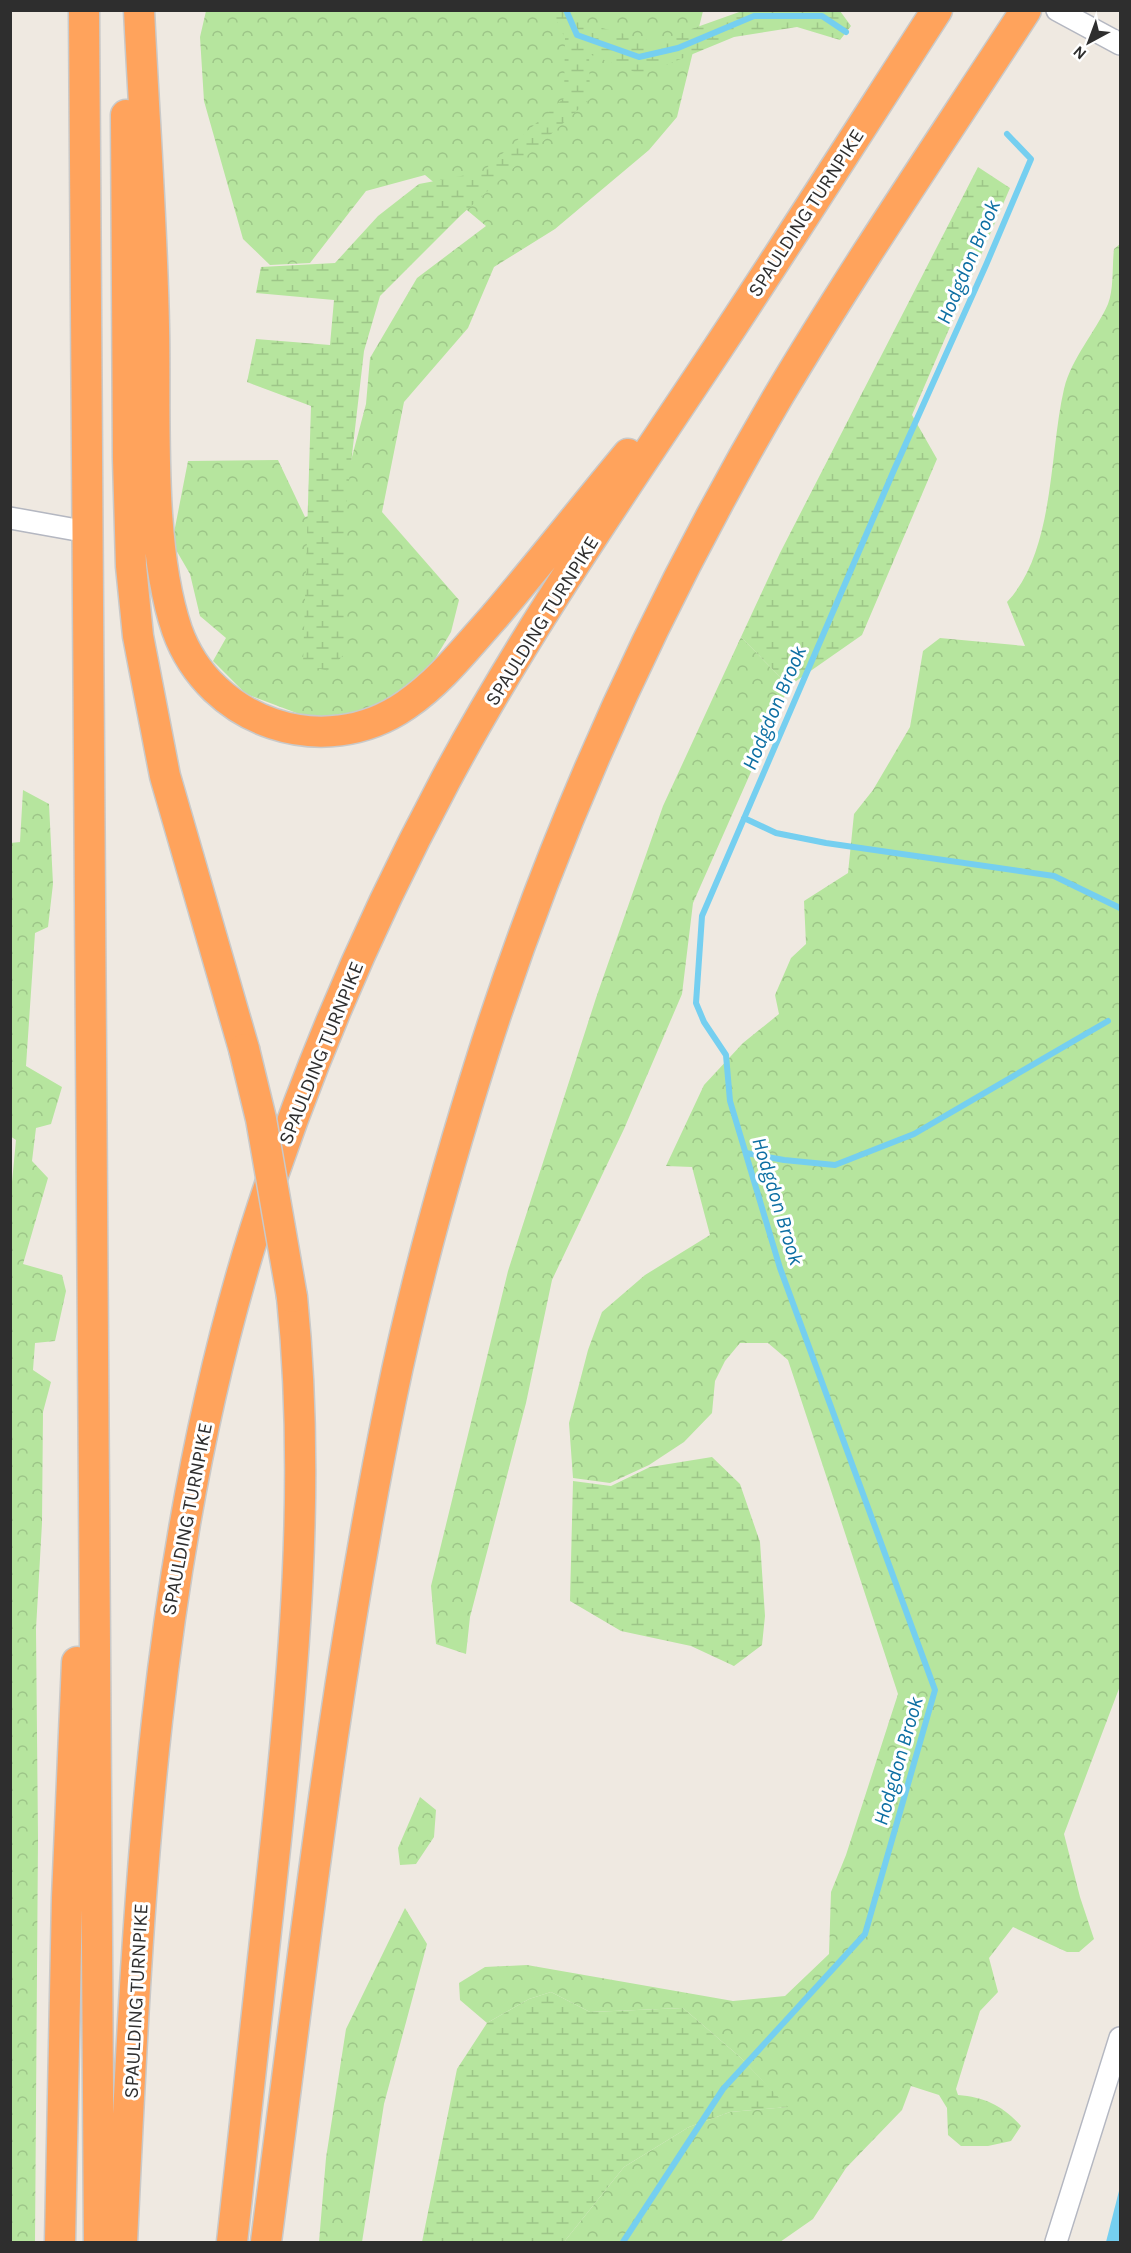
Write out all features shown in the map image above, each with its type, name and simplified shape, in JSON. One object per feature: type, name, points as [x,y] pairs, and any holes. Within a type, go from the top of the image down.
[{"type":"highway","points":[[84,10],[99,2242]]},
{"type":"highway","points":[[125,10],[128,459],[134,601],[149,706],[165,776],[244,1049],[261,1119],[292,1297],[299,1368],[302,1476],[291,1692],[232,2242]]},
{"type":"highway","points":[[139,10],[153,252],[157,482],[166,587],[178,633],[200,673],[223,698],[252,717],[295,730],[341,730],[384,717],[405,706],[435,682],[509,599],[721,344]]},
{"type":"highway","points":[[824,186],[920,10]]},
{"type":"highway","name":"SPAULDING TURNPIKE","points":[[122,2242],[148,1794],[164,1652],[185,1512],[200,1442],[254,1235],[300,1101],[383,904],[442,787],[551,604],[938,10]]},
{"type":"highway","points":[[266,2242],[333,1747],[372,1501],[392,1395],[424,1256],[485,1047],[532,914],[586,780],[639,662],[708,523],[814,337],[1026,10]]},
{"type":"highway","points":[[60,2242],[71,1752],[94,1381]]},
{"type":"street","points":[[1058,10],[1120,44]]},
{"type":"street","points":[[10,518],[88,532]]},
{"type":"street","points":[[1056,2242],[1120,2038]]},
{"type":"green space","points":[[206,11],[703,11],[677,117],[649,150],[555,229],[494,267],[468,328],[404,402],[382,512],[459,600],[451,632],[432,664],[406,692],[380,707],[350,714],[310,718],[246,694],[213,661],[226,638],[200,616],[190,574],[172,543],[188,461],[278,460],[305,517],[339,506],[366,404],[370,358],[417,278],[486,226],[425,175],[366,191],[310,263],[270,265],[243,239],[204,101],[200,37]]},
{"type":"green space","points":[[552,11],[579,11],[583,23],[655,42],[742,11],[840,11],[851,26],[840,40],[797,27],[734,37],[642,75],[589,54],[590,99],[460,216],[380,296],[364,351],[344,524],[345,653],[329,671],[303,665],[311,406],[247,382],[256,339],[330,345],[334,300],[256,293],[261,267],[335,263],[378,216],[419,184],[482,172],[564,98],[565,38]]},
{"type":"green space","points":[[978,167],[1010,188],[912,415],[937,459],[862,635],[789,686],[741,637],[780,553]]},
{"type":"green space","points":[[1120,244],[1120,1686],[1064,1834],[1080,1897],[1094,1939],[1079,1952],[1067,1952],[1013,1927],[989,1958],[998,1992],[980,2011],[956,2089],[958,2095],[985,2100],[1014,2119],[1021,2126],[1011,2141],[988,2146],[961,2146],[948,2135],[947,2108],[939,2095],[911,2086],[902,2110],[846,2168],[813,2219],[780,2242],[564,2242],[624,2167],[689,2127],[730,2112],[787,2107],[740,2057],[683,2008],[590,2012],[551,1992],[529,1999],[487,2023],[460,2000],[459,1983],[485,1967],[527,1965],[733,2001],[785,1996],[829,1954],[831,1892],[846,1855],[898,1694],[788,1360],[768,1343],[740,1343],[725,1361],[715,1381],[712,1413],[684,1442],[649,1465],[610,1483],[573,1478],[569,1423],[588,1350],[602,1312],[645,1275],[710,1235],[692,1167],[666,1166],[704,1085],[743,1043],[779,1014],[775,995],[791,958],[806,944],[804,901],[848,873],[854,814],[873,790],[910,727],[923,651],[940,638],[1025,646],[1007,602],[1023,581],[1034,556],[1048,500],[1064,389],[1072,366],[1108,304],[1112,284],[1114,249]]},
{"type":"green space","points":[[741,637],[789,686],[693,903],[682,994],[624,1129],[552,1280],[526,1403],[470,1617],[466,1654],[436,1644],[431,1586],[508,1271],[596,998],[663,806]]},
{"type":"green space","points":[[23,790],[49,804],[53,884],[48,927],[35,933],[26,1066],[62,1087],[51,1124],[36,1128],[32,1161],[48,1178],[23,1264],[62,1275],[66,1291],[55,1341],[35,1343],[33,1370],[51,1382],[43,1412],[42,1523],[36,1629],[38,1838],[35,2242],[11,2242],[10,1203],[16,1140],[10,1136],[10,843],[20,842]]},
{"type":"green space","points":[[712,1457],[740,1484],[760,1542],[765,1616],[762,1645],[734,1666],[691,1646],[621,1631],[570,1601],[573,1481],[611,1486],[650,1467]]},
{"type":"green space","points":[[420,1797],[436,1810],[434,1837],[416,1864],[400,1865],[398,1848]]},
{"type":"green space","points":[[405,1908],[427,1944],[384,2104],[362,2242],[319,2242],[326,2158],[346,2029]]},
{"type":"green space","points":[[551,1992],[590,2012],[683,2008],[740,2057],[788,2107],[730,2112],[689,2127],[624,2167],[564,2242],[422,2242],[457,2069],[487,2023],[529,1999]]},
{"type":"water","points":[[1120,2187],[1120,2242],[1106,2242]]},
{"type":"waterway","name":"Hodgdon Brook","points":[[566,10],[577,35],[639,57],[678,48],[754,16],[822,16],[846,32]]},
{"type":"waterway","name":"Hodgdon Brook","points":[[623,2242],[723,2089],[865,1934],[935,1690],[780,1268],[730,1101],[726,1055],[704,1022],[696,1003],[702,916],[1031,159],[1007,134]]},
{"type":"waterway","points":[[744,818],[776,833],[826,843],[1054,876],[1120,908]]},
{"type":"waterway","points":[[746,1153],[784,1160],[835,1165],[914,1134],[1108,1021]]}]
